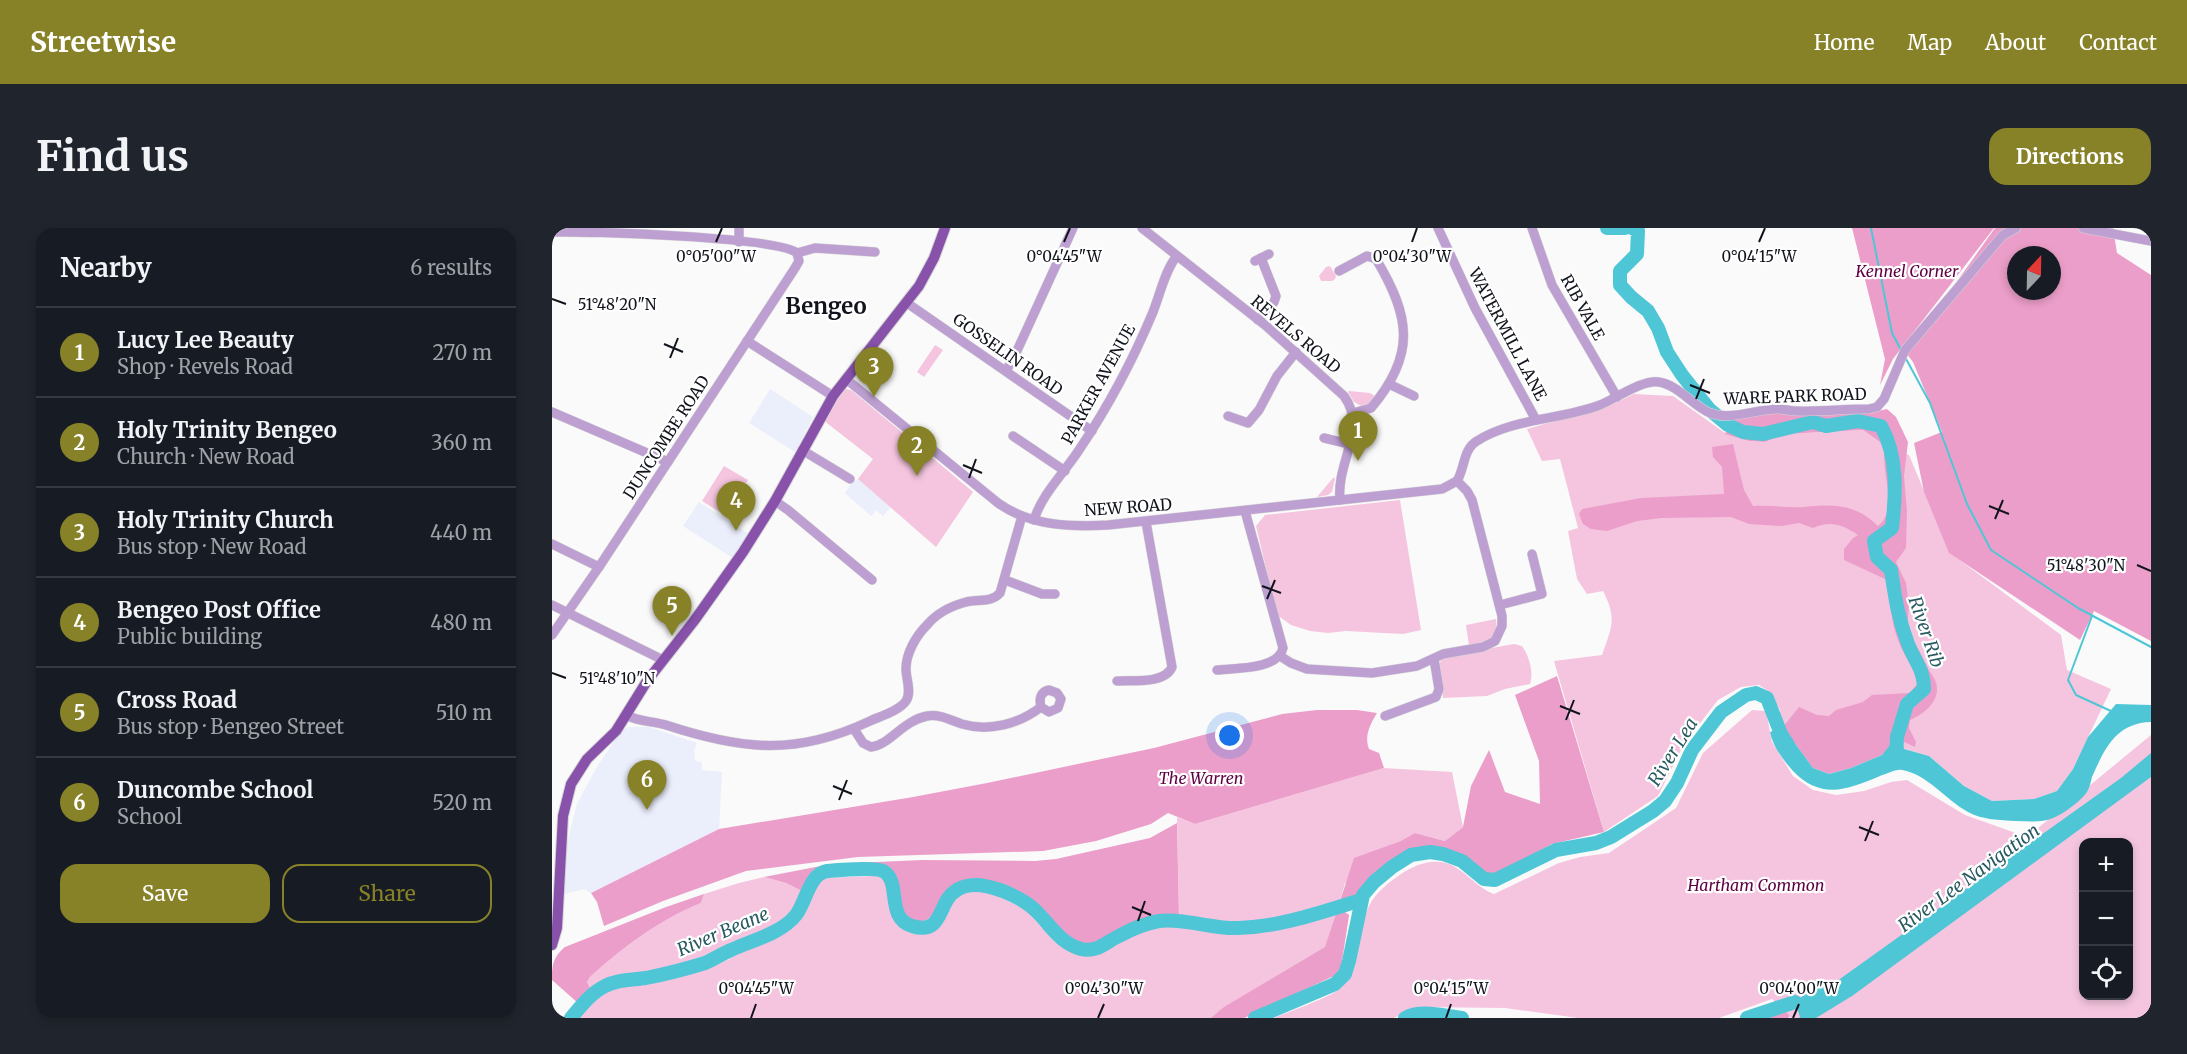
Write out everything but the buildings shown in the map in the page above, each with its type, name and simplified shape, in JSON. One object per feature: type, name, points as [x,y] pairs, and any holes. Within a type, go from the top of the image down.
[{"type":"main road","points":[[552,945],[557,928],[563,816],[571,784],[587,759],[616,731],[663,660],[730,571],[775,501],[833,396],[907,303],[927,273],[945,228]]},
{"type":"street","points":[[739,228],[739,242]]},
{"type":"street","points":[[1006,371],[1073,228]]},
{"type":"street","name":"REVELS ROAD","points":[[1142,228],[1296,352],[1344,396],[1353,413]]},
{"type":"street","name":"WATERMILL LANE","points":[[1438,228],[1475,308],[1536,420]]},
{"type":"street","name":"RIB VALE","points":[[1532,228],[1552,285],[1617,397]]},
{"type":"street","name":"WARE PARK ROAD","points":[[1457,481],[1468,451],[1474,443],[1493,434],[1536,420],[1573,414],[1658,381],[1710,413],[1726,415],[1778,409],[1869,409],[1877,406],[1888,392],[1905,350],[2003,235],[2016,228]]},
{"type":"street","points":[[2083,228],[2151,241]]},
{"type":"street","points":[[552,232],[614,233],[739,242],[784,247],[797,253],[815,248],[875,252]]},
{"type":"street","name":"DUNCOMBE ROAD","points":[[552,635],[795,268],[799,261],[797,253]]},
{"type":"street","name":"PARKER AVENUE","points":[[1034,520],[1039,507],[1092,431],[1132,358],[1176,256]]},
{"type":"street","points":[[1339,271],[1371,256],[1376,259],[1393,291],[1403,321],[1404,337],[1399,366],[1389,384],[1371,408],[1353,413],[1354,425],[1339,487],[1340,500]]},
{"type":"street","points":[[1258,320],[1274,302],[1276,296],[1262,258]]},
{"type":"street","name":"GOSSELIN ROAD","points":[[907,303],[1092,431]]},
{"type":"street","points":[[747,341],[833,396]]},
{"type":"street","points":[[1228,416],[1248,423],[1260,410],[1277,376],[1296,352]]},
{"type":"street","name":"NEW ROAD","points":[[846,379],[998,503],[1034,520],[1073,526],[1146,522],[1442,489],[1457,481]]},
{"type":"street","points":[[1389,384],[1414,396]]},
{"type":"street","points":[[552,412],[668,462]]},
{"type":"street","points":[[1013,436],[1065,471]]},
{"type":"street","points":[[1324,438],[1349,444]]},
{"type":"street","points":[[802,450],[850,479]]},
{"type":"street","points":[[1280,656],[1307,669],[1348,673],[1391,671],[1418,666],[1443,654],[1483,647],[1495,641],[1502,626],[1500,605],[1472,500],[1457,481]]},
{"type":"street","points":[[775,501],[872,580]]},
{"type":"street","points":[[1217,670],[1260,665],[1280,656],[1282,643],[1245,511]]},
{"type":"street","points":[[626,715],[717,741],[748,746],[782,746],[809,743],[854,729],[894,710],[906,700],[908,655],[916,639],[927,625],[941,613],[958,604],[994,598],[1000,593],[1022,516]]},
{"type":"street","points":[[1117,681],[1160,678],[1169,673],[1172,667],[1146,522]]},
{"type":"street","points":[[552,544],[599,567]]},
{"type":"street","points":[[1500,605],[1542,594],[1532,554]]},
{"type":"street","points":[[1005,580],[1042,594],[1055,594]]},
{"type":"street","points":[[552,604],[663,660]]},
{"type":"street","points":[[1385,716],[1437,697],[1439,689],[1434,660]]},
{"type":"street","points":[[854,729],[863,743],[875,747],[905,724],[921,718],[942,717],[969,726],[988,727],[1015,722],[1041,707]]},
{"type":"shaded area","points":[[770,389],[813,417],[795,452],[749,423]]},
{"type":"shaded area","points":[[858,479],[891,507],[883,516],[876,510],[871,516],[845,493]]},
{"type":"shaded area","points":[[699,502],[749,534],[733,558],[683,526]]},
{"type":"shaded area","points":[[628,727],[649,727],[697,743],[694,750],[695,761],[702,762],[702,770],[722,772],[719,829],[591,893],[584,889],[565,894],[567,843],[577,804],[597,767],[621,731]]},
{"type":"green space","name":"Kennel Corner","points":[[1852,228],[1994,228],[1893,359],[1880,385],[1885,359]]},
{"type":"green space","points":[[1995,228],[2113,228],[2117,253],[2151,275],[2151,641],[2094,611],[2080,640],[1949,553],[1924,492],[1914,443],[1942,432],[1913,362],[1906,353]]},
{"type":"green space","points":[[1330,266],[1336,276],[1335,279],[1321,281],[1319,276],[1326,267]]},
{"type":"green space","points":[[935,345],[943,350],[924,377],[917,372]]},
{"type":"green space","points":[[845,389],[851,390],[915,443],[923,455],[934,459],[973,492],[936,547],[858,479],[873,459],[823,420]]},
{"type":"green space","points":[[1349,391],[1370,393],[1375,396],[1368,404],[1361,406],[1354,402]]},
{"type":"green space","points":[[1634,394],[1673,396],[1725,433],[1749,441],[1765,442],[1785,434],[1863,430],[1884,445],[1909,455],[1950,553],[2061,635],[2067,670],[2111,689],[2073,769],[2057,791],[2034,799],[1992,801],[1964,786],[1929,756],[1904,749],[1813,768],[1783,727],[1779,718],[1780,710],[1768,691],[1759,685],[1741,687],[1718,700],[1684,744],[1658,796],[1604,832],[1554,661],[1602,655],[1612,623],[1610,608],[1603,591],[1587,594],[1577,579],[1568,531],[1578,528],[1560,459],[1542,461],[1527,429],[1613,404]]},
{"type":"green space","points":[[1887,409],[1896,417],[1908,442],[1904,476],[1907,511],[1906,548],[1896,562],[1906,583],[1909,604],[1907,631],[1934,678],[1937,693],[1927,710],[1910,720],[1909,728],[1916,742],[1915,747],[1902,741],[1893,741],[1882,755],[1829,774],[1813,768],[1783,727],[1799,707],[1817,715],[1829,716],[1836,710],[1863,702],[1872,695],[1910,693],[1917,684],[1895,630],[1887,580],[1844,560],[1844,549],[1858,535],[1831,524],[1813,528],[1799,523],[1782,526],[1749,524],[1731,517],[1662,518],[1637,521],[1607,531],[1591,529],[1583,524],[1579,514],[1582,509],[1641,498],[1724,494],[1722,467],[1713,457],[1712,447],[1733,444],[1744,490],[1753,506],[1844,507],[1861,513],[1878,526],[1887,514],[1888,507],[1884,445],[1863,430],[1785,434],[1765,442],[1749,441],[1725,434],[1731,418],[1765,413],[1873,412]]},
{"type":"green space","points":[[724,466],[748,480],[726,516],[702,501]]},
{"type":"green space","points":[[1335,478],[1332,492],[1317,497]]},
{"type":"green space","points":[[1400,500],[1421,630],[1403,634],[1346,631],[1328,633],[1310,631],[1291,625],[1277,615],[1256,526],[1265,515]]},
{"type":"green space","points":[[1496,619],[1497,630],[1493,640],[1469,646],[1466,625]]},
{"type":"green space","points":[[1514,644],[1522,646],[1527,654],[1531,669],[1530,684],[1505,689],[1487,696],[1443,698],[1439,666],[1441,660],[1447,656]]},
{"type":"green space","points":[[1557,676],[1604,832],[1552,844],[1502,872],[1485,875],[1471,863],[1448,852],[1415,849],[1390,862],[1360,897],[1339,904],[1354,858],[1401,841],[1415,833],[1445,841],[1463,827],[1471,786],[1489,750],[1505,792],[1540,804],[1539,761],[1515,695]]},
{"type":"green space","name":"The Warren","points":[[1317,710],[1357,710],[1377,713],[1368,731],[1367,740],[1369,749],[1379,753],[1384,768],[1195,824],[1168,813],[1151,824],[1096,841],[1043,851],[858,857],[746,871],[663,901],[604,926],[597,902],[591,893],[719,829],[987,783],[1154,748],[1282,714]]},
{"type":"green space","name":"Hartham Common","points":[[1752,710],[1766,711],[1772,742],[1793,776],[1813,790],[1836,795],[1864,791],[1891,782],[1907,780],[1965,815],[2027,837],[2151,735],[2151,1018],[1791,1018],[1772,999],[1719,1018],[1578,1018],[1505,1008],[1417,1007],[1394,1018],[1274,1018],[1341,988],[1353,970],[1365,916],[1372,901],[1383,888],[1405,871],[1430,862],[1448,864],[1494,894],[1559,863],[1609,853],[1676,808],[1703,753]]},
{"type":"green space","points":[[1384,768],[1452,772],[1463,827],[1445,841],[1415,833],[1345,883],[1339,904],[1286,918],[1231,925],[1179,917],[1177,817],[1195,824]]},
{"type":"green space","points":[[1177,823],[1179,917],[1135,927],[1093,947],[1072,943],[1061,935],[1043,911],[1029,899],[1008,888],[986,881],[968,880],[958,884],[929,918],[921,922],[910,922],[900,910],[894,877],[885,868],[876,866],[817,871],[807,879],[802,891],[786,883],[764,877],[831,864],[922,860],[1035,861],[1056,859],[1150,838]]},
{"type":"green space","points":[[876,876],[888,880],[892,915],[900,925],[909,930],[921,933],[936,930],[943,922],[948,908],[960,895],[974,890],[992,893],[1026,910],[1055,942],[1067,948],[1095,954],[1130,936],[1154,928],[1177,926],[1239,935],[1342,910],[1349,915],[1340,973],[1244,1018],[579,1018],[598,997],[611,989],[670,978],[710,967],[789,929],[806,913],[813,887],[819,878]]},
{"type":"green space","points":[[764,877],[786,883],[802,891],[793,909],[777,924],[678,966],[652,973],[612,979],[591,990],[587,982],[590,977],[656,926],[701,903],[704,894]]},
{"type":"green space","points":[[704,894],[701,903],[656,926],[590,977],[587,982],[591,990],[579,1004],[552,980],[554,962],[565,947]]},
{"type":"green space","points":[[1342,910],[1349,915],[1340,973],[1244,1018],[1211,1018],[1224,1007],[1325,947],[1337,911]]},
{"type":"green space","points":[[1783,1009],[1790,1016],[1788,1018],[1757,1018]]},
{"type":"water","points":[[2116,704],[2151,705],[2151,722],[2139,723],[2120,732],[2107,747],[2088,790],[2082,798],[2057,816],[2040,821],[1997,820],[1974,815],[1920,777],[1902,770],[1835,790],[1814,786],[1793,771],[1776,748],[1770,732],[1783,727],[1813,768],[1829,774],[1882,755],[1893,741],[1902,741],[1904,749],[1929,756],[1964,786],[1992,801],[2034,799],[2057,791],[2073,769],[2088,737]]},
{"type":"water","points":[[2151,753],[2151,777],[1852,996],[1816,1018],[1799,1018],[1795,1002],[1808,992],[1837,981],[2121,778]]},
{"type":"waterway","name":"River Rib","points":[[1607,228],[1625,228]]},
{"type":"waterway","name":"River Rib","points":[[1632,228],[1638,231],[1637,254],[1620,271],[1620,285],[1648,311],[1658,328],[1667,352],[1682,375],[1710,410],[1728,425],[1743,432],[1763,434],[1813,422],[1826,426],[1858,421],[1881,426],[1887,438],[1894,476],[1892,528],[1874,541],[1877,557],[1891,570],[1902,625],[1924,682],[1924,689],[1907,704],[1897,737],[1896,757]]},
{"type":"waterway","points":[[1871,228],[1892,333],[1901,350]]},
{"type":"waterway","points":[[1905,357],[1930,403],[1967,504],[1991,550],[2078,608],[2151,647]]},
{"type":"waterway","points":[[2092,616],[2068,680],[2076,695],[2113,712]]},
{"type":"waterway","name":"River Lea","points":[[1255,1018],[1335,984],[1345,974],[1363,895],[1374,882],[1411,855],[1430,852],[1443,854],[1462,861],[1484,879],[1495,880],[1556,850],[1596,843],[1611,837],[1665,801],[1677,783],[1692,750],[1721,712],[1746,695],[1756,693],[1767,698],[1781,734],[1788,745]]},
{"type":"waterway","name":"River Beane","points":[[571,1018],[591,996],[610,984],[646,978],[705,963],[774,932],[790,922],[816,877],[827,871],[864,869],[883,871],[892,883],[899,915],[904,922],[922,928],[935,923],[949,897],[959,889],[976,885],[993,888],[1024,901],[1067,942],[1087,950],[1097,948],[1133,929],[1159,921],[1179,921],[1228,928],[1254,927],[1301,918],[1361,900]]},
{"type":"waterway","points":[[1747,1018],[1795,1002]]},
{"type":"waterway","points":[[1405,1018],[1418,1014],[1462,1018]]},
{"type":"place","name":"Holy Trinity Church","points":[[874,397]]},
{"type":"place","name":"Lucy Lee Beauty","points":[[1358,461]]},
{"type":"place","name":"Holy Trinity Bengeo","points":[[917,476]]},
{"type":"place","name":"Bengeo Post Office","points":[[736,531]]},
{"type":"place","name":"Cross Road","points":[[672,636]]},
{"type":"place","name":"Duncombe School","points":[[647,810]]},
{"type":"district","name":"Bengeo","points":[[826,306]]},
{"type":"water label","name":"River Lee Navigation","points":[[1969,878]]}]
